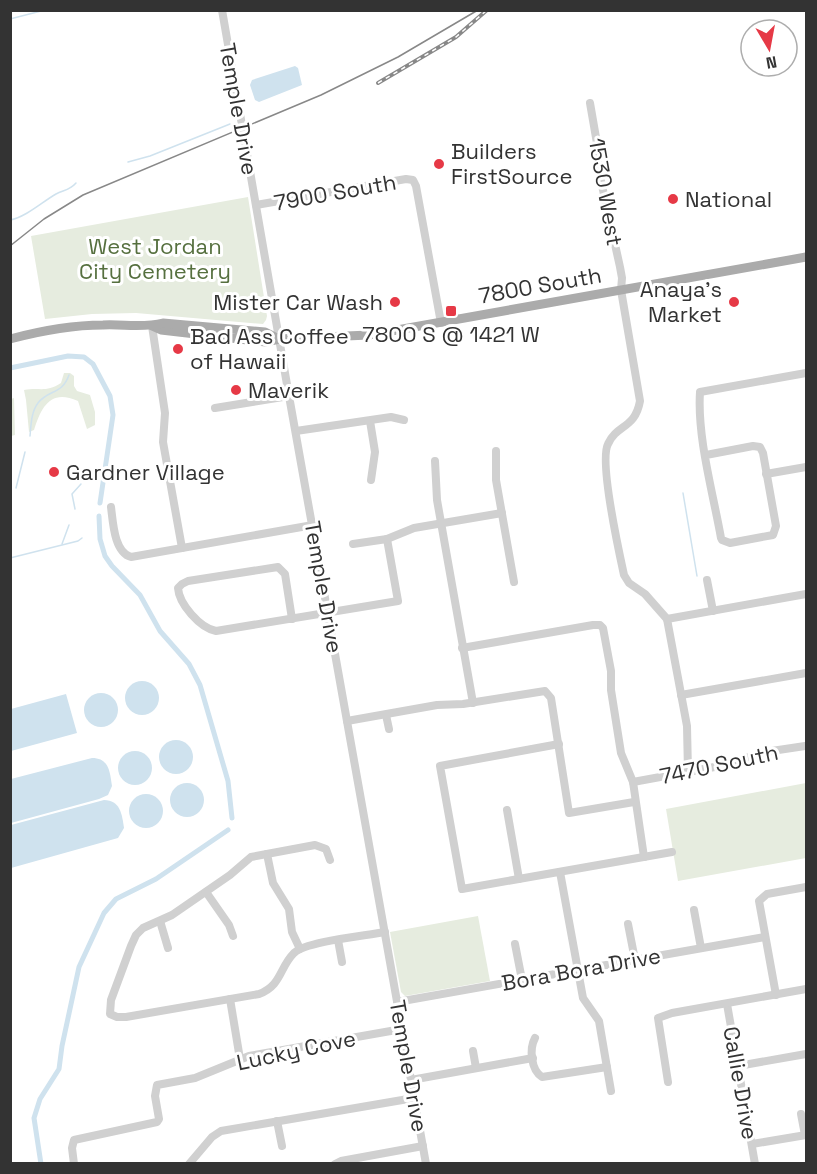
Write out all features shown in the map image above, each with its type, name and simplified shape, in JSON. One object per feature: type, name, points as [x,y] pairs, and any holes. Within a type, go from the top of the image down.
[{"type":"main road","name":"7800 South","points":[[10,339],[84,326],[152,326],[163,323],[265,332],[279,339],[349,337],[807,257]]},
{"type":"street","name":"Temple Drive","points":[[222,10],[426,1164]]},
{"type":"street","name":"1530 West","points":[[590,103],[599,155],[597,163],[614,232],[622,278],[621,290],[640,401],[634,418],[607,444],[604,465],[624,575],[632,586],[645,594],[667,619]]},
{"type":"street","name":"7900 South","points":[[256,205],[406,179],[413,180],[441,322]]},
{"type":"street","points":[[152,326],[165,413],[163,442],[182,548]]},
{"type":"street","points":[[706,455],[753,446],[760,447],[763,453],[776,533],[730,543],[724,542],[721,538],[706,455],[700,419],[700,392],[807,373]]},
{"type":"street","points":[[215,408],[289,396]]},
{"type":"street","points":[[296,431],[395,417],[404,420]]},
{"type":"street","points":[[370,421],[375,452],[371,480]]},
{"type":"street","points":[[496,451],[496,480],[514,582]]},
{"type":"street","points":[[435,461],[435,485],[441,524],[473,703]]},
{"type":"street","points":[[766,474],[807,467]]},
{"type":"street","points":[[111,507],[115,534],[126,555],[134,557],[313,525]]},
{"type":"street","points":[[353,544],[387,539],[414,528],[502,513]]},
{"type":"street","points":[[292,619],[285,574],[278,567],[188,581],[180,586],[178,591],[196,620],[209,629],[224,631],[398,602],[387,539]]},
{"type":"street","points":[[707,580],[713,611]]},
{"type":"street","points":[[688,772],[688,736],[667,619],[807,594]]},
{"type":"street","points":[[462,648],[593,625],[600,626],[604,633],[611,671],[611,690],[621,753],[633,782],[634,802],[644,857]]},
{"type":"street","points":[[681,695],[807,673]]},
{"type":"street","points":[[347,721],[444,704],[473,703],[541,691],[548,692],[559,744],[560,764],[569,813],[634,802]]},
{"type":"street","points":[[386,715],[389,729]]},
{"type":"street","points":[[559,744],[440,766],[462,889],[672,852]]},
{"type":"street","name":"7470 South","points":[[633,782],[728,764],[765,752],[805,746]]},
{"type":"street","points":[[507,810],[519,879]]},
{"type":"street","points":[[330,860],[326,849],[315,845],[246,860],[230,875],[172,915],[148,925],[136,935],[111,1000],[110,1014],[126,1017],[259,994],[268,991],[278,981],[290,958],[300,949],[385,932]]},
{"type":"street","points":[[267,854],[273,883],[289,909],[292,932],[300,949]]},
{"type":"street","points":[[560,872],[585,1003],[598,1021],[611,1090]]},
{"type":"street","points":[[776,995],[759,905],[762,897],[767,894],[807,887]]},
{"type":"street","points":[[206,892],[230,925],[233,936]]},
{"type":"street","points":[[694,910],[701,948]]},
{"type":"street","points":[[160,921],[168,948]]},
{"type":"street","points":[[628,924],[635,960]]},
{"type":"street","name":"Bora Bora Drive","points":[[397,1002],[765,937]]},
{"type":"street","points":[[338,940],[342,962]]},
{"type":"street","points":[[515,944],[522,980]]},
{"type":"street","points":[[668,1082],[658,1018],[807,989]]},
{"type":"street","points":[[230,999],[240,1059]]},
{"type":"street","name":"Callie Drive","points":[[727,1004],[755,1164]]},
{"type":"street","name":"Lucky Cove","points":[[74,1164],[72,1149],[74,1140],[158,1122],[155,1090],[157,1085],[195,1078],[240,1059],[402,1029]]},
{"type":"street","points":[[535,1038],[532,1043],[533,1058],[538,1074],[549,1077],[607,1067]]},
{"type":"street","points":[[473,1051],[476,1068]]},
{"type":"street","points":[[738,1066],[807,1054]]},
{"type":"street","points":[[411,1080],[533,1058]]},
{"type":"street","points":[[189,1164],[216,1133],[414,1098]]},
{"type":"street","points":[[752,1144],[806,1135],[801,1114]]},
{"type":"street","points":[[277,1121],[282,1146]]},
{"type":"street","points":[[335,1164],[423,1146]]},
{"type":"green space","name":"West Jordan City Cemetery","points":[[248,197],[267,316],[263,324],[136,313],[92,314],[45,319],[31,236]]},
{"type":"green space","points":[[64,373],[74,376],[74,386],[77,391],[90,395],[95,412],[95,425],[87,429],[78,401],[60,397],[48,402],[34,430],[29,432],[24,390],[47,389],[56,386],[61,383]]},
{"type":"green space","points":[[14,398],[15,435],[11,436],[11,399]]},
{"type":"green space","points":[[806,783],[806,858],[678,881],[666,809]]},
{"type":"green space","points":[[478,916],[490,981],[405,996],[401,992],[390,932]]},
{"type":"water","points":[[295,66],[298,68],[302,85],[259,102],[255,100],[250,85],[252,80]]},
{"type":"water","points":[[142,681],[154,686],[159,698],[154,710],[142,715],[130,710],[125,698],[130,686]]},
{"type":"water","points":[[101,693],[113,698],[118,710],[113,722],[101,727],[89,722],[84,710],[89,698]]},
{"type":"water","points":[[66,694],[77,733],[11,751],[11,709]]},
{"type":"water","points":[[176,740],[188,745],[193,757],[188,769],[176,774],[164,769],[159,757],[164,745]]},
{"type":"water","points":[[135,751],[147,756],[152,768],[147,780],[135,785],[123,780],[118,768],[123,756]]},
{"type":"water","points":[[92,758],[102,760],[108,767],[112,786],[108,795],[11,823],[11,779]]},
{"type":"water","points":[[187,783],[199,788],[204,800],[199,812],[187,817],[175,812],[170,800],[175,788]]},
{"type":"water","points":[[146,794],[158,799],[163,811],[158,823],[146,828],[134,823],[129,811],[134,799]]},
{"type":"water","points":[[104,800],[114,802],[121,813],[124,828],[118,838],[11,868],[11,825]]},
{"type":"waterway","points":[[10,19],[45,10]]},
{"type":"waterway","points":[[128,162],[150,156],[230,124]]},
{"type":"waterway","points":[[10,220],[28,213],[76,183]]},
{"type":"waterway","points":[[10,368],[68,356],[84,357],[93,364],[110,396],[113,415],[100,503]]},
{"type":"waterway","points":[[30,436],[32,419],[38,403],[63,386],[69,375]]},
{"type":"waterway","points":[[16,488],[25,452]]},
{"type":"waterway","points":[[75,509],[72,494],[81,484]]},
{"type":"waterway","points":[[683,493],[697,576]]},
{"type":"waterway","points":[[99,516],[100,539],[105,556],[140,595],[160,631],[189,664],[200,685],[228,781],[232,818]]},
{"type":"waterway","points":[[62,544],[69,525]]},
{"type":"waterway","points":[[10,558],[78,541],[82,538]]},
{"type":"waterway","points":[[41,1164],[34,1118],[40,1099],[59,1069],[79,967],[104,913],[116,899],[156,879],[228,830]]},
{"type":"tram line","points":[[10,246],[44,219],[83,195],[321,95],[398,57],[478,10]]},
{"type":"railway","points":[[378,83],[456,37],[487,10]]},
{"type":"place","name":"Builders FirstSource","points":[[439,164]]},
{"type":"place","name":"National","points":[[673,199]]},
{"type":"place","name":"Mister Car Wash","points":[[395,302]]},
{"type":"place","name":"Anaya's Market","points":[[734,302]]},
{"type":"place","name":"7800 S @ 1421 W","points":[[451,311]]},
{"type":"place","name":"Bad Ass Coffee of Hawaii","points":[[178,349]]},
{"type":"place","name":"Maverik","points":[[236,390]]},
{"type":"place","name":"Gardner Village","points":[[54,472]]}]
